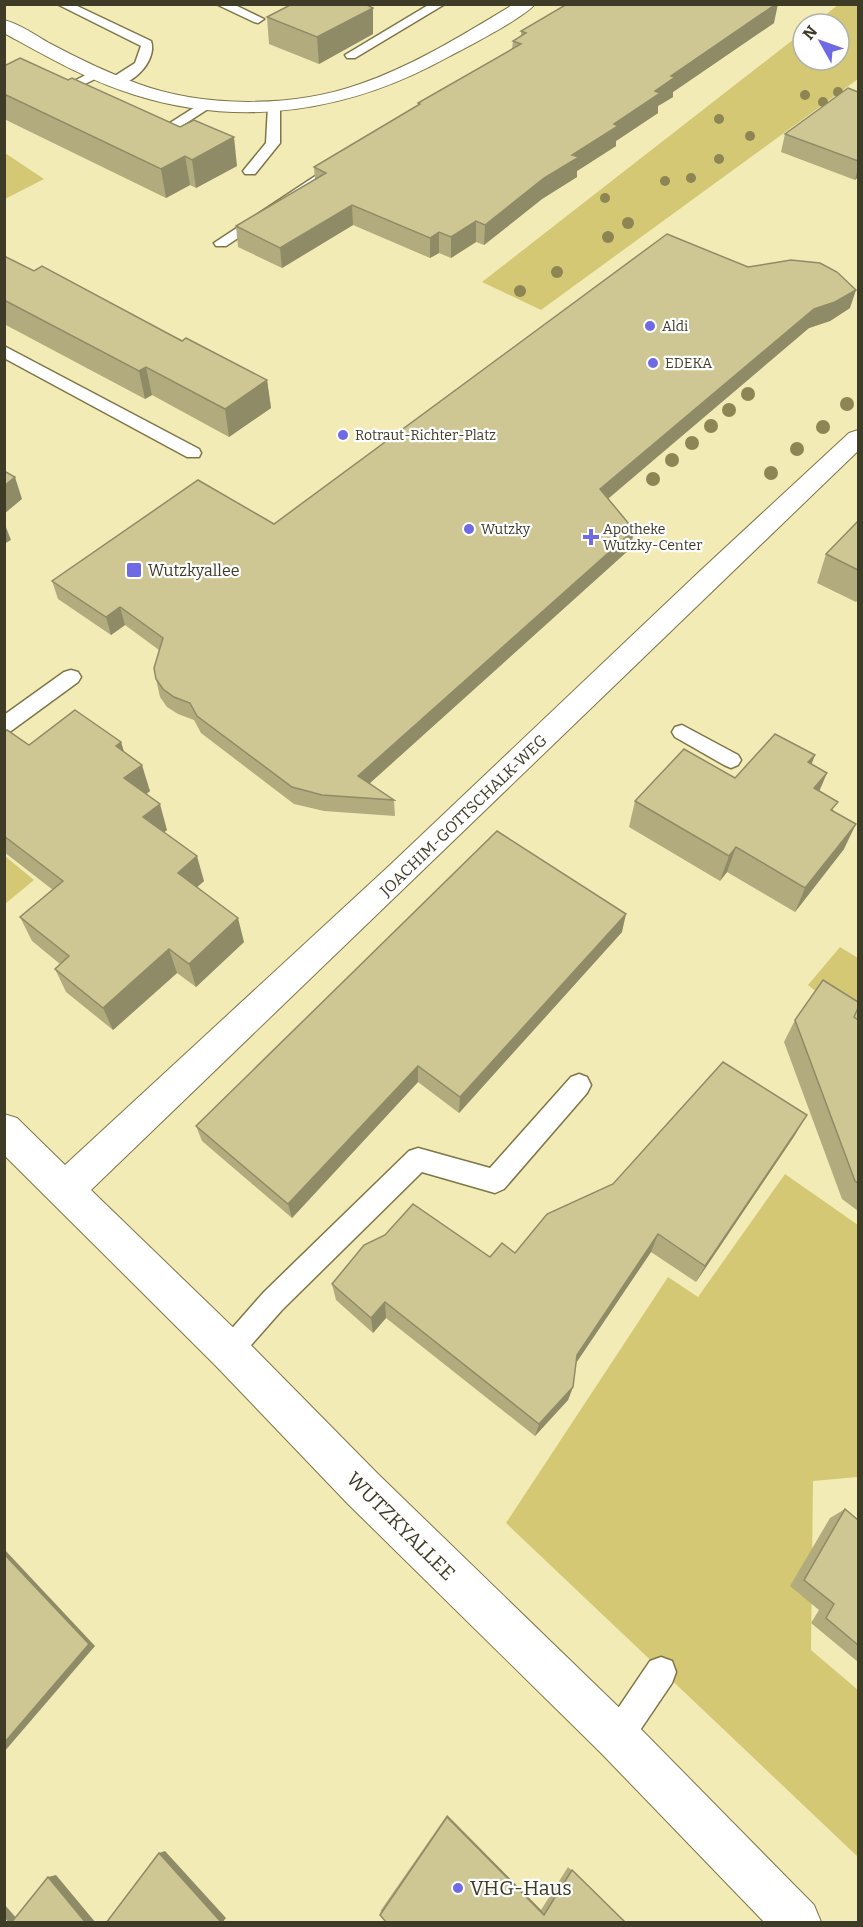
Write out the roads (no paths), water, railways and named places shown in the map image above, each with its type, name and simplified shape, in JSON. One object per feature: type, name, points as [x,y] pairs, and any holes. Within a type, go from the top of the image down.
[{"type":"street","points":[[4,25],[95,74],[160,97],[203,106],[274,106],[327,99],[374,86],[424,63],[527,4]]},
{"type":"street","name":"JOACHIM-GOTTSCHALK-WEG","points":[[64,1190],[408,867],[858,438]]},
{"type":"street","name":"WUTZKYALLEE","points":[[4,1130],[229,1351],[363,1489],[617,1737],[797,1923]]},
{"type":"lane","points":[[63,4],[147,44],[145,59],[136,71],[114,82]]},
{"type":"lane","points":[[222,4],[258,19]]},
{"type":"lane","points":[[351,55],[439,4]]},
{"type":"lane","points":[[67,88],[95,74]]},
{"type":"lane","points":[[161,133],[203,106]]},
{"type":"lane","points":[[250,171],[273,143],[274,106]]},
{"type":"lane","points":[[221,243],[354,154]]},
{"type":"lane","points":[[4,351],[193,453]]},
{"type":"lane","points":[[4,726],[71,678]]},
{"type":"lane","points":[[682,732],[731,760]]},
{"type":"lane","points":[[229,1351],[273,1301],[418,1159],[495,1181],[579,1085]]},
{"type":"lane","points":[[617,1737],[661,1672]]},
{"type":"place","name":"Aldi","points":[[650,326]]},
{"type":"place","name":"EDEKA","points":[[653,363]]},
{"type":"place","name":"Rotraut-Richter-Platz","points":[[343,435]]},
{"type":"place","name":"Wutzky","points":[[469,529]]},
{"type":"place","name":"Apotheke Wutzky-Center","points":[[591,537]]},
{"type":"place","name":"Wutzkyallee","points":[[134,570]]},
{"type":"place","name":"VHG-Haus","points":[[458,1888]]}]
